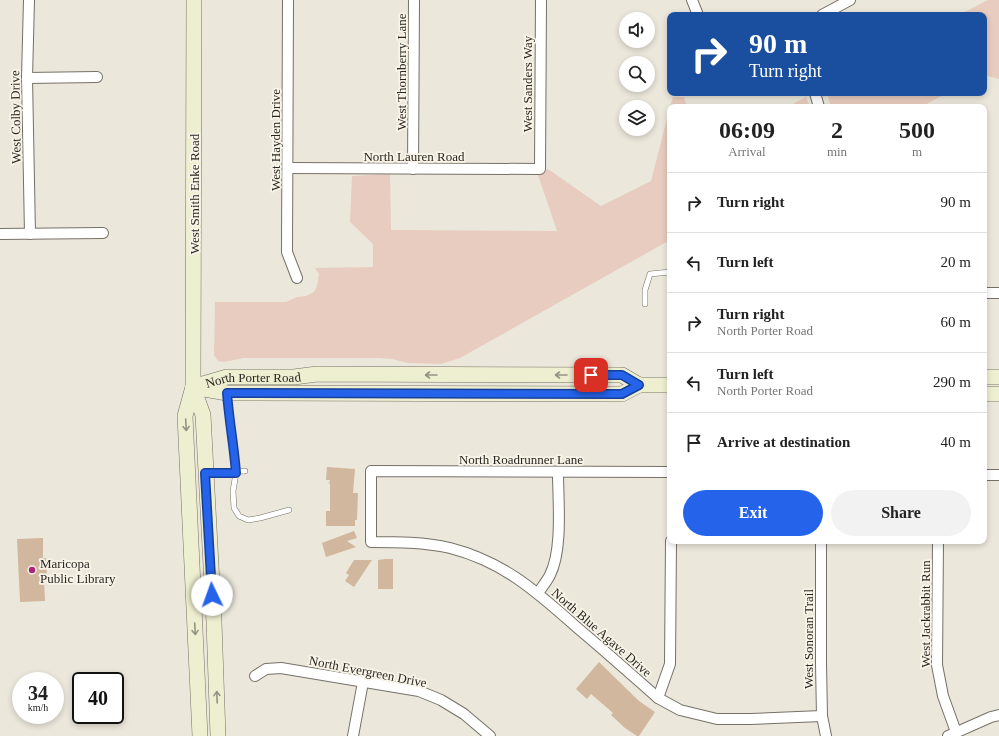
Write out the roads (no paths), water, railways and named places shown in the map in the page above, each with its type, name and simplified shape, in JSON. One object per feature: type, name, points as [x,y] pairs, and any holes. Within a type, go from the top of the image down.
[{"type":"street","name":"West Colby Drive","points":[[29,0],[27,78],[30,234]]},
{"type":"street","name":"West Smith Enke Road","points":[[194,0],[194,387],[202,415],[214,622],[218,736]]},
{"type":"street","name":"West Hayden Drive","points":[[288,0],[287,252],[297,278]]},
{"type":"street","name":"West Thornberry Lane","points":[[413,169],[414,0]]},
{"type":"street","name":"West Sanders Way","points":[[540,169],[541,0]]},
{"type":"street","points":[[692,0],[697,12]]},
{"type":"street","points":[[827,12],[843,2]]},
{"type":"street","points":[[27,78],[97,77]]},
{"type":"street","name":"North Lauren Road","points":[[288,168],[540,169]]},
{"type":"street","points":[[0,234],[103,233]]},
{"type":"street","points":[[987,293],[999,293]]},
{"type":"street","name":"North Porter Road","points":[[194,387],[227,377],[294,378],[317,374],[622,375],[639,385]]},
{"type":"street","points":[[987,377],[999,377]]},
{"type":"street","name":"North Porter Road","points":[[194,387],[227,393],[622,394],[639,385],[667,385]]},
{"type":"street","name":"West Smith Enke Road","points":[[194,387],[185,416],[200,736]]},
{"type":"street","points":[[987,394],[999,394]]},
{"type":"street","name":"North Roadrunner Lane","points":[[371,542],[371,471],[667,472]]},
{"type":"street","points":[[538,593],[550,574],[556,558],[558,536],[558,472]]},
{"type":"street","points":[[987,475],[999,475]]},
{"type":"street","name":"North Blue Agave Drive","points":[[371,542],[414,542],[449,548],[481,558],[506,571],[538,593],[658,698],[680,710],[717,719],[750,720],[822,716]]},
{"type":"street","points":[[658,698],[670,664],[671,544]]},
{"type":"street","name":"West Sonoran Trail","points":[[821,544],[822,716],[826,736]]},
{"type":"street","name":"West Jackrabbit Run","points":[[938,544],[938,665],[942,696],[952,734]]},
{"type":"street","name":"North Evergreen Drive","points":[[255,676],[266,670],[281,668],[419,691],[441,700],[464,714],[490,736]]},
{"type":"street","points":[[353,736],[364,682]]},
{"type":"street","points":[[952,734],[999,715]]},
{"type":"lane","points":[[645,304],[645,290],[650,274],[667,272]]},
{"type":"lane","points":[[227,393],[228,413],[235,454],[236,473],[234,508],[239,516],[248,520],[289,510]]},
{"type":"lane","points":[[205,473],[236,473],[245,471]]},
{"type":"place","name":"Maricopa Public Library","points":[[32,570]]}]
